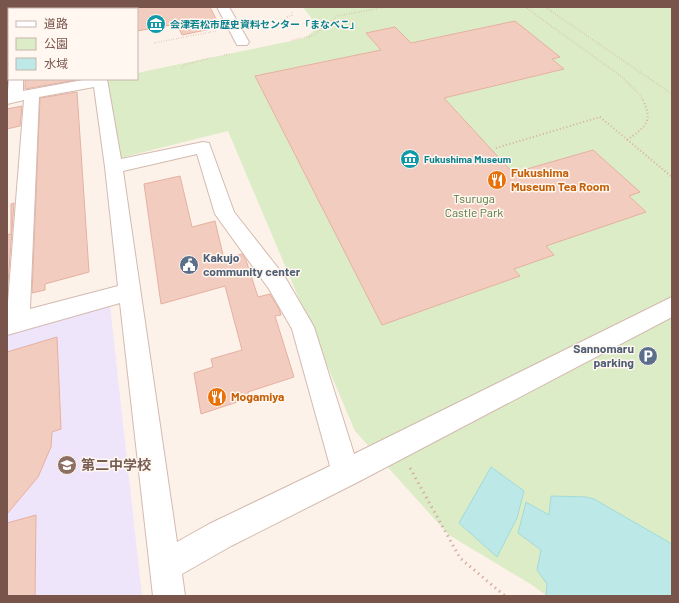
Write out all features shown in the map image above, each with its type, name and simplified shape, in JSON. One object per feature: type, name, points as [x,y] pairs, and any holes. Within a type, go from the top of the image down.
[{"type":"street","points":[[224,7],[242,42]]},
{"type":"street","points":[[16,80],[18,97],[13,324],[129,292]]},
{"type":"street","points":[[18,97],[100,80],[114,167],[169,596]]},
{"type":"street","points":[[114,167],[203,147],[225,214],[277,283],[303,327],[346,473]]},
{"type":"street","points":[[165,566],[220,535],[398,447],[672,306]]},
{"type":"path","points":[[292,40],[313,36],[337,16],[386,7]]},
{"type":"path","points":[[525,7],[622,77],[640,95],[646,106],[648,120],[644,128],[627,140]]},
{"type":"path","points":[[545,7],[672,94]]},
{"type":"path","points":[[287,17],[292,16],[292,11]]},
{"type":"path","points":[[154,43],[219,30]]},
{"type":"path","points":[[182,68],[184,64],[210,58]]},
{"type":"path","points":[[496,148],[600,117],[672,177]]},
{"type":"path","points":[[398,447],[460,558],[505,596]]},
{"type":"shaded area","name":"第二中学校","points":[[110,305],[142,596],[7,596],[7,334]]},
{"type":"green space","name":"Tsuruga Castle Park","points":[[303,7],[672,7],[672,596],[547,596],[532,585],[449,535],[355,431],[228,131],[116,159],[103,80],[138,80],[138,73],[305,38],[318,27]]},
{"type":"water","points":[[491,467],[524,491],[517,518],[497,557],[459,523]]},
{"type":"water","points":[[551,496],[586,497],[594,499],[672,544],[672,596],[546,596],[547,584],[537,570],[541,550],[518,533],[526,502],[549,515]]},
{"type":"building","name":"会津若松市歴史資料センター「まなべこ」","points":[[210,7],[220,27],[182,35],[177,24],[138,31],[137,8]]},
{"type":"building","points":[[515,21],[560,57],[552,59],[564,69],[444,98],[513,173],[593,150],[640,192],[629,196],[646,212],[546,246],[554,255],[514,269],[520,276],[382,325],[255,76],[381,50],[366,33],[395,27],[411,43]]},
{"type":"building","points":[[25,80],[76,80],[25,89]]},
{"type":"building","points":[[77,92],[89,272],[45,284],[45,290],[32,293],[40,98]]},
{"type":"building","points":[[22,106],[20,126],[7,129],[7,109]]},
{"type":"building","points":[[180,176],[192,227],[215,221],[224,259],[242,254],[246,260],[258,297],[270,294],[279,309],[281,315],[275,316],[294,377],[248,392],[249,398],[201,414],[194,373],[213,367],[211,359],[242,350],[225,286],[161,304],[144,184]]},
{"type":"building","points":[[14,203],[7,296],[7,235],[11,234],[11,204]]},
{"type":"building","points":[[57,337],[61,429],[52,432],[51,447],[38,477],[7,514],[7,352]]},
{"type":"building","points":[[36,515],[35,596],[7,596],[7,523]]},
{"type":"place","name":"会津若松市歴史資料センター「まなべこ」","points":[[156,24]]},
{"type":"place","name":"Fukushima Museum","points":[[410,159]]},
{"type":"place","name":"Fukushima Museum Tea Room","points":[[497,180]]},
{"type":"place","name":"Kakujo community center","points":[[189,265]]},
{"type":"place","name":"Sannomaru parking","points":[[648,356]]},
{"type":"place","name":"Mogamiya","points":[[217,397]]},
{"type":"place","name":"第二中学校","points":[[67,465]]}]
